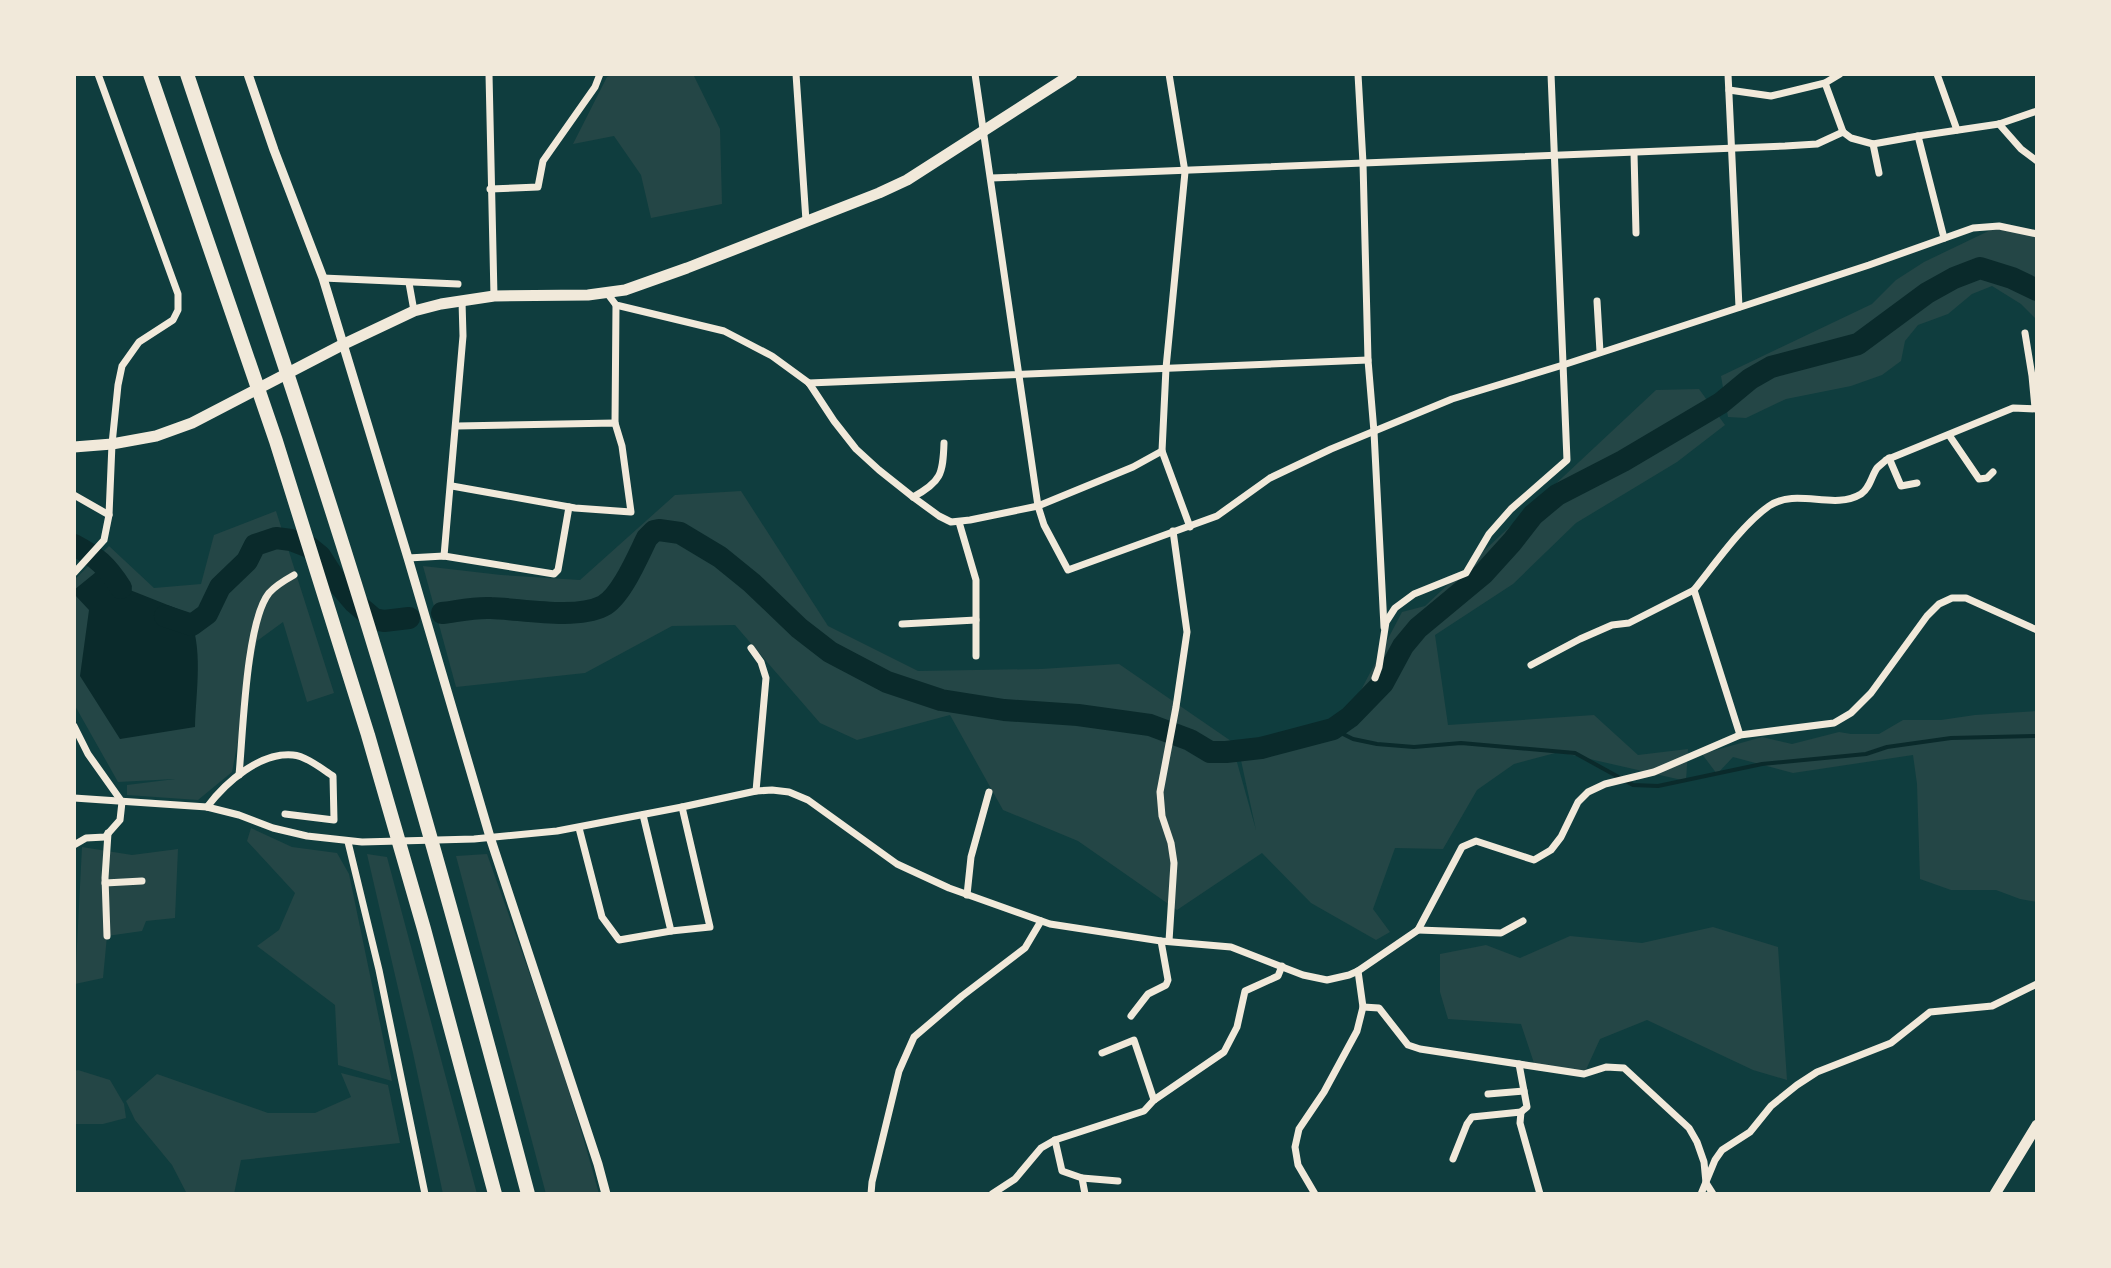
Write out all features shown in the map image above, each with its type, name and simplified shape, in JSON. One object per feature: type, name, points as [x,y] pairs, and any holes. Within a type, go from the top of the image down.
[{"type":"highway","points":[[150,74],[276,441],[347,669],[424,929],[495,1194]]},
{"type":"highway","points":[[187,74],[380,665],[528,1194]]},
{"type":"main road","points":[[74,447],[156,436],[192,423],[414,311],[494,296],[607,293],[625,290],[687,268],[907,180],[1072,74]]},
{"type":"main road","points":[[1995,1194],[2037,1125]]},
{"type":"street","points":[[74,573],[104,540],[109,515],[112,444],[122,366],[139,342],[173,320],[178,310],[178,294],[98,74]]},
{"type":"street","points":[[248,74],[323,278],[490,837],[606,1194]]},
{"type":"street","points":[[489,74],[494,296]]},
{"type":"street","points":[[490,189],[538,187],[543,161],[595,87],[600,74]]},
{"type":"street","points":[[796,74],[806,221]]},
{"type":"street","points":[[975,74],[1038,506],[1044,525],[1068,570],[1217,516],[1270,478],[1452,399],[1973,228],[1999,226],[2037,234]]},
{"type":"street","points":[[1169,74],[1185,172],[1166,368],[1162,451],[1190,527]]},
{"type":"street","points":[[1358,74],[1368,360],[1384,633]]},
{"type":"street","points":[[1375,678],[1386,622],[1395,608],[1414,594],[1466,573],[1489,534],[1504,517],[1567,460],[1551,74]]},
{"type":"street","points":[[1728,74],[1739,307]]},
{"type":"street","points":[[1729,90],[1771,96],[1825,83],[1840,74]]},
{"type":"street","points":[[1937,74],[1957,130]]},
{"type":"street","points":[[1825,83],[1843,132],[1851,138],[1873,144],[1999,124],[2037,111]]},
{"type":"street","points":[[1999,124],[2021,149],[2037,161]]},
{"type":"street","points":[[991,178],[1731,149],[1817,144],[1843,132]]},
{"type":"street","points":[[1918,136],[1944,238]]},
{"type":"street","points":[[1873,144],[1879,173]]},
{"type":"street","points":[[1634,153],[1636,233]]},
{"type":"street","points":[[323,278],[458,284]]},
{"type":"street","points":[[409,283],[414,311]]},
{"type":"street","points":[[452,486],[569,507],[631,512],[622,446],[615,423],[616,305],[607,293]]},
{"type":"street","points":[[444,556],[457,426],[462,301]]},
{"type":"street","points":[[1597,301],[1600,352]]},
{"type":"street","points":[[616,305],[724,331],[772,356],[809,383],[856,449],[913,497],[951,522],[1038,506],[1133,467],[1162,451]]},
{"type":"street","points":[[1531,665],[1580,639],[1612,625],[1629,623],[1694,590],[1742,532],[1770,505],[1789,498],[1844,500],[1860,495],[1868,488],[1876,469],[1889,458],[2013,408],[2036,408],[2025,333]]},
{"type":"street","points":[[809,383],[1368,360]]},
{"type":"street","points":[[457,426],[615,423]]},
{"type":"street","points":[[1949,435],[1979,479],[1987,478],[1993,472]]},
{"type":"street","points":[[913,497],[938,480],[943,467],[944,443]]},
{"type":"street","points":[[1889,458],[1901,486],[1917,483]]},
{"type":"street","points":[[74,495],[109,515]]},
{"type":"street","points":[[408,558],[444,556],[554,574],[558,570],[569,507]]},
{"type":"street","points":[[959,522],[976,580],[976,656]]},
{"type":"street","points":[[1131,1016],[1148,994],[1166,985],[1168,980],[1165,941],[1174,863],[1162,816],[1160,792],[1187,632],[1173,531]]},
{"type":"street","points":[[239,775],[252,640],[258,616],[268,595],[294,575]]},
{"type":"street","points":[[1694,590],[1740,735]]},
{"type":"street","points":[[74,798],[207,807],[307,836],[362,842],[474,839],[579,828],[756,791],[789,792],[808,800],[897,864],[967,895],[1041,921],[1165,941],[1231,947],[1303,975],[1327,980],[1358,971],[1418,930],[1462,847],[1476,841],[1534,860],[1551,850],[1561,837],[1578,802],[1588,792],[1605,784],[1654,772],[1740,735],[1834,723],[1851,713],[1871,693],[1939,604],[1952,598],[1966,598],[2037,630]]},
{"type":"street","points":[[902,624],[976,620]]},
{"type":"street","points":[[751,648],[761,662],[766,678],[756,791]]},
{"type":"street","points":[[74,726],[88,754],[122,802],[120,820],[105,837],[86,838],[74,845]]},
{"type":"street","points":[[207,807],[220,790],[239,775],[272,756],[296,755],[333,776],[334,820],[285,814]]},
{"type":"street","points":[[967,895],[971,857],[989,792]]},
{"type":"street","points":[[579,828],[602,917],[619,940],[710,927],[682,807]]},
{"type":"street","points":[[643,815],[671,931]]},
{"type":"street","points":[[107,936],[105,883],[108,833]]},
{"type":"street","points":[[348,842],[379,970],[425,1194]]},
{"type":"street","points":[[105,883],[142,881]]},
{"type":"street","points":[[871,1194],[899,1071],[914,1037],[1025,948],[1041,921]]},
{"type":"street","points":[[1418,930],[1501,933],[1523,921]]},
{"type":"street","points":[[992,1194],[1015,1179],[1041,1148],[1055,1140],[1144,1111],[1154,1100],[1224,1052],[1237,1027],[1245,991],[1278,976],[1282,966]]},
{"type":"street","points":[[1315,1194],[1298,1165],[1295,1147],[1299,1129],[1324,1092],[1357,1031],[1363,1007],[1358,971]]},
{"type":"street","points":[[1701,1194],[1722,1150],[1750,1132],[1771,1106],[1817,1072],[1891,1043],[1930,1012],[1992,1006],[2037,984]]},
{"type":"street","points":[[1363,1007],[1379,1008],[1408,1045],[1438,1053],[1584,1074],[1606,1067],[1624,1068],[1689,1128],[1704,1162],[1706,1183],[1713,1194]]},
{"type":"street","points":[[1102,1053],[1134,1040],[1154,1100]]},
{"type":"street","points":[[1453,1159],[1472,1117],[1521,1112],[1527,1107],[1519,1064]]},
{"type":"street","points":[[1488,1094],[1524,1091]]},
{"type":"street","points":[[1521,1112],[1520,1123],[1540,1194]]},
{"type":"street","points":[[1055,1140],[1062,1171],[1082,1178],[1118,1181]]},
{"type":"street","points":[[1082,1178],[1085,1194]]},
{"type":"shaded area","points":[[615,74],[693,74],[720,129],[722,204],[651,218],[641,175],[614,136],[573,144],[607,77]]},
{"type":"shaded area","points":[[1999,226],[2037,230],[2037,320],[2021,304],[1992,286],[1972,294],[1948,314],[1918,325],[1905,341],[1901,361],[1882,375],[1851,386],[1786,399],[1746,418],[1728,417],[1721,376],[1872,304],[1896,280],[1924,262]]},
{"type":"shaded area","points":[[1699,389],[1725,425],[1677,462],[1576,523],[1513,584],[1435,635],[1448,725],[1594,715],[1638,755],[1688,749],[1686,781],[1559,752],[1514,764],[1477,790],[1443,849],[1395,848],[1373,909],[1390,932],[1376,940],[1311,903],[1262,853],[1177,910],[1078,841],[1003,810],[950,715],[857,740],[820,723],[735,625],[672,626],[585,673],[456,687],[423,566],[580,580],[675,495],[741,491],[828,626],[918,671],[1119,664],[1231,741],[1256,830],[1239,751],[1339,732],[1402,612],[1425,606],[1656,390]]},
{"type":"shaded area","points":[[276,511],[334,693],[307,702],[283,622],[257,641],[232,772],[198,800],[127,795],[127,785],[175,779],[118,782],[74,704],[74,580],[109,546],[154,588],[201,584],[214,535]]},
{"type":"shaded area","points":[[112,559],[130,590],[188,613],[198,654],[195,727],[120,739],[80,676],[89,610],[74,590]]},
{"type":"shaded area","points":[[2037,711],[2037,902],[1996,890],[1951,890],[1920,879],[1913,755],[1793,773],[1733,757],[1717,774],[1702,754],[1762,737],[1792,744],[1839,732],[1879,734],[1903,720],[1941,720]]},
{"type":"shaded area","points":[[251,828],[292,847],[337,853],[349,874],[392,1081],[338,1065],[335,1005],[257,946],[279,930],[295,893],[247,841]]},
{"type":"shaded area","points":[[82,847],[132,855],[178,849],[175,918],[146,921],[142,931],[107,936],[103,978],[75,984]]},
{"type":"shaded area","points":[[367,854],[387,857],[477,1194],[443,1194]]},
{"type":"shaded area","points":[[487,854],[560,1065],[599,1194],[546,1194],[456,856]]},
{"type":"shaded area","points":[[1713,927],[1778,947],[1787,1080],[1753,1070],[1647,1020],[1600,1039],[1584,1074],[1535,1066],[1521,1024],[1448,1019],[1440,992],[1440,954],[1486,945],[1520,958],[1570,936],[1642,943]]},
{"type":"shaded area","points":[[74,1071],[110,1080],[124,1104],[126,1118],[103,1124],[74,1124]]},
{"type":"shaded area","points":[[341,1073],[388,1085],[400,1143],[241,1160],[234,1194],[187,1194],[172,1165],[135,1120],[126,1101],[157,1074],[268,1113],[315,1113],[351,1097]]},
{"type":"waterway","points":[[442,613],[485,608],[563,613],[603,606],[616,594],[654,531],[680,533],[720,557],[830,652],[887,682],[941,700],[1004,710],[1078,715],[1150,725],[1190,740],[1210,752],[1261,748],[1333,729],[1350,717],[1383,683],[1403,646],[1418,628],[1483,574],[1533,515],[1557,495],[1623,461],[1721,403],[1750,379],[1771,367],[1858,344],[1927,293],[1980,268],[2037,290]]},
{"type":"waterway","points":[[165,616],[192,625],[207,614],[220,587],[247,561],[255,545],[276,538],[309,547],[320,556],[336,581],[374,619],[409,618]]},
{"type":"waterway","points":[[74,545],[101,563],[121,588]]},
{"type":"waterway","points":[[1333,729],[1353,739],[1377,744],[1414,747],[1461,743],[1575,753],[1633,785],[1658,786],[1762,764],[1866,754],[1887,747],[1951,738],[2036,736]]}]
